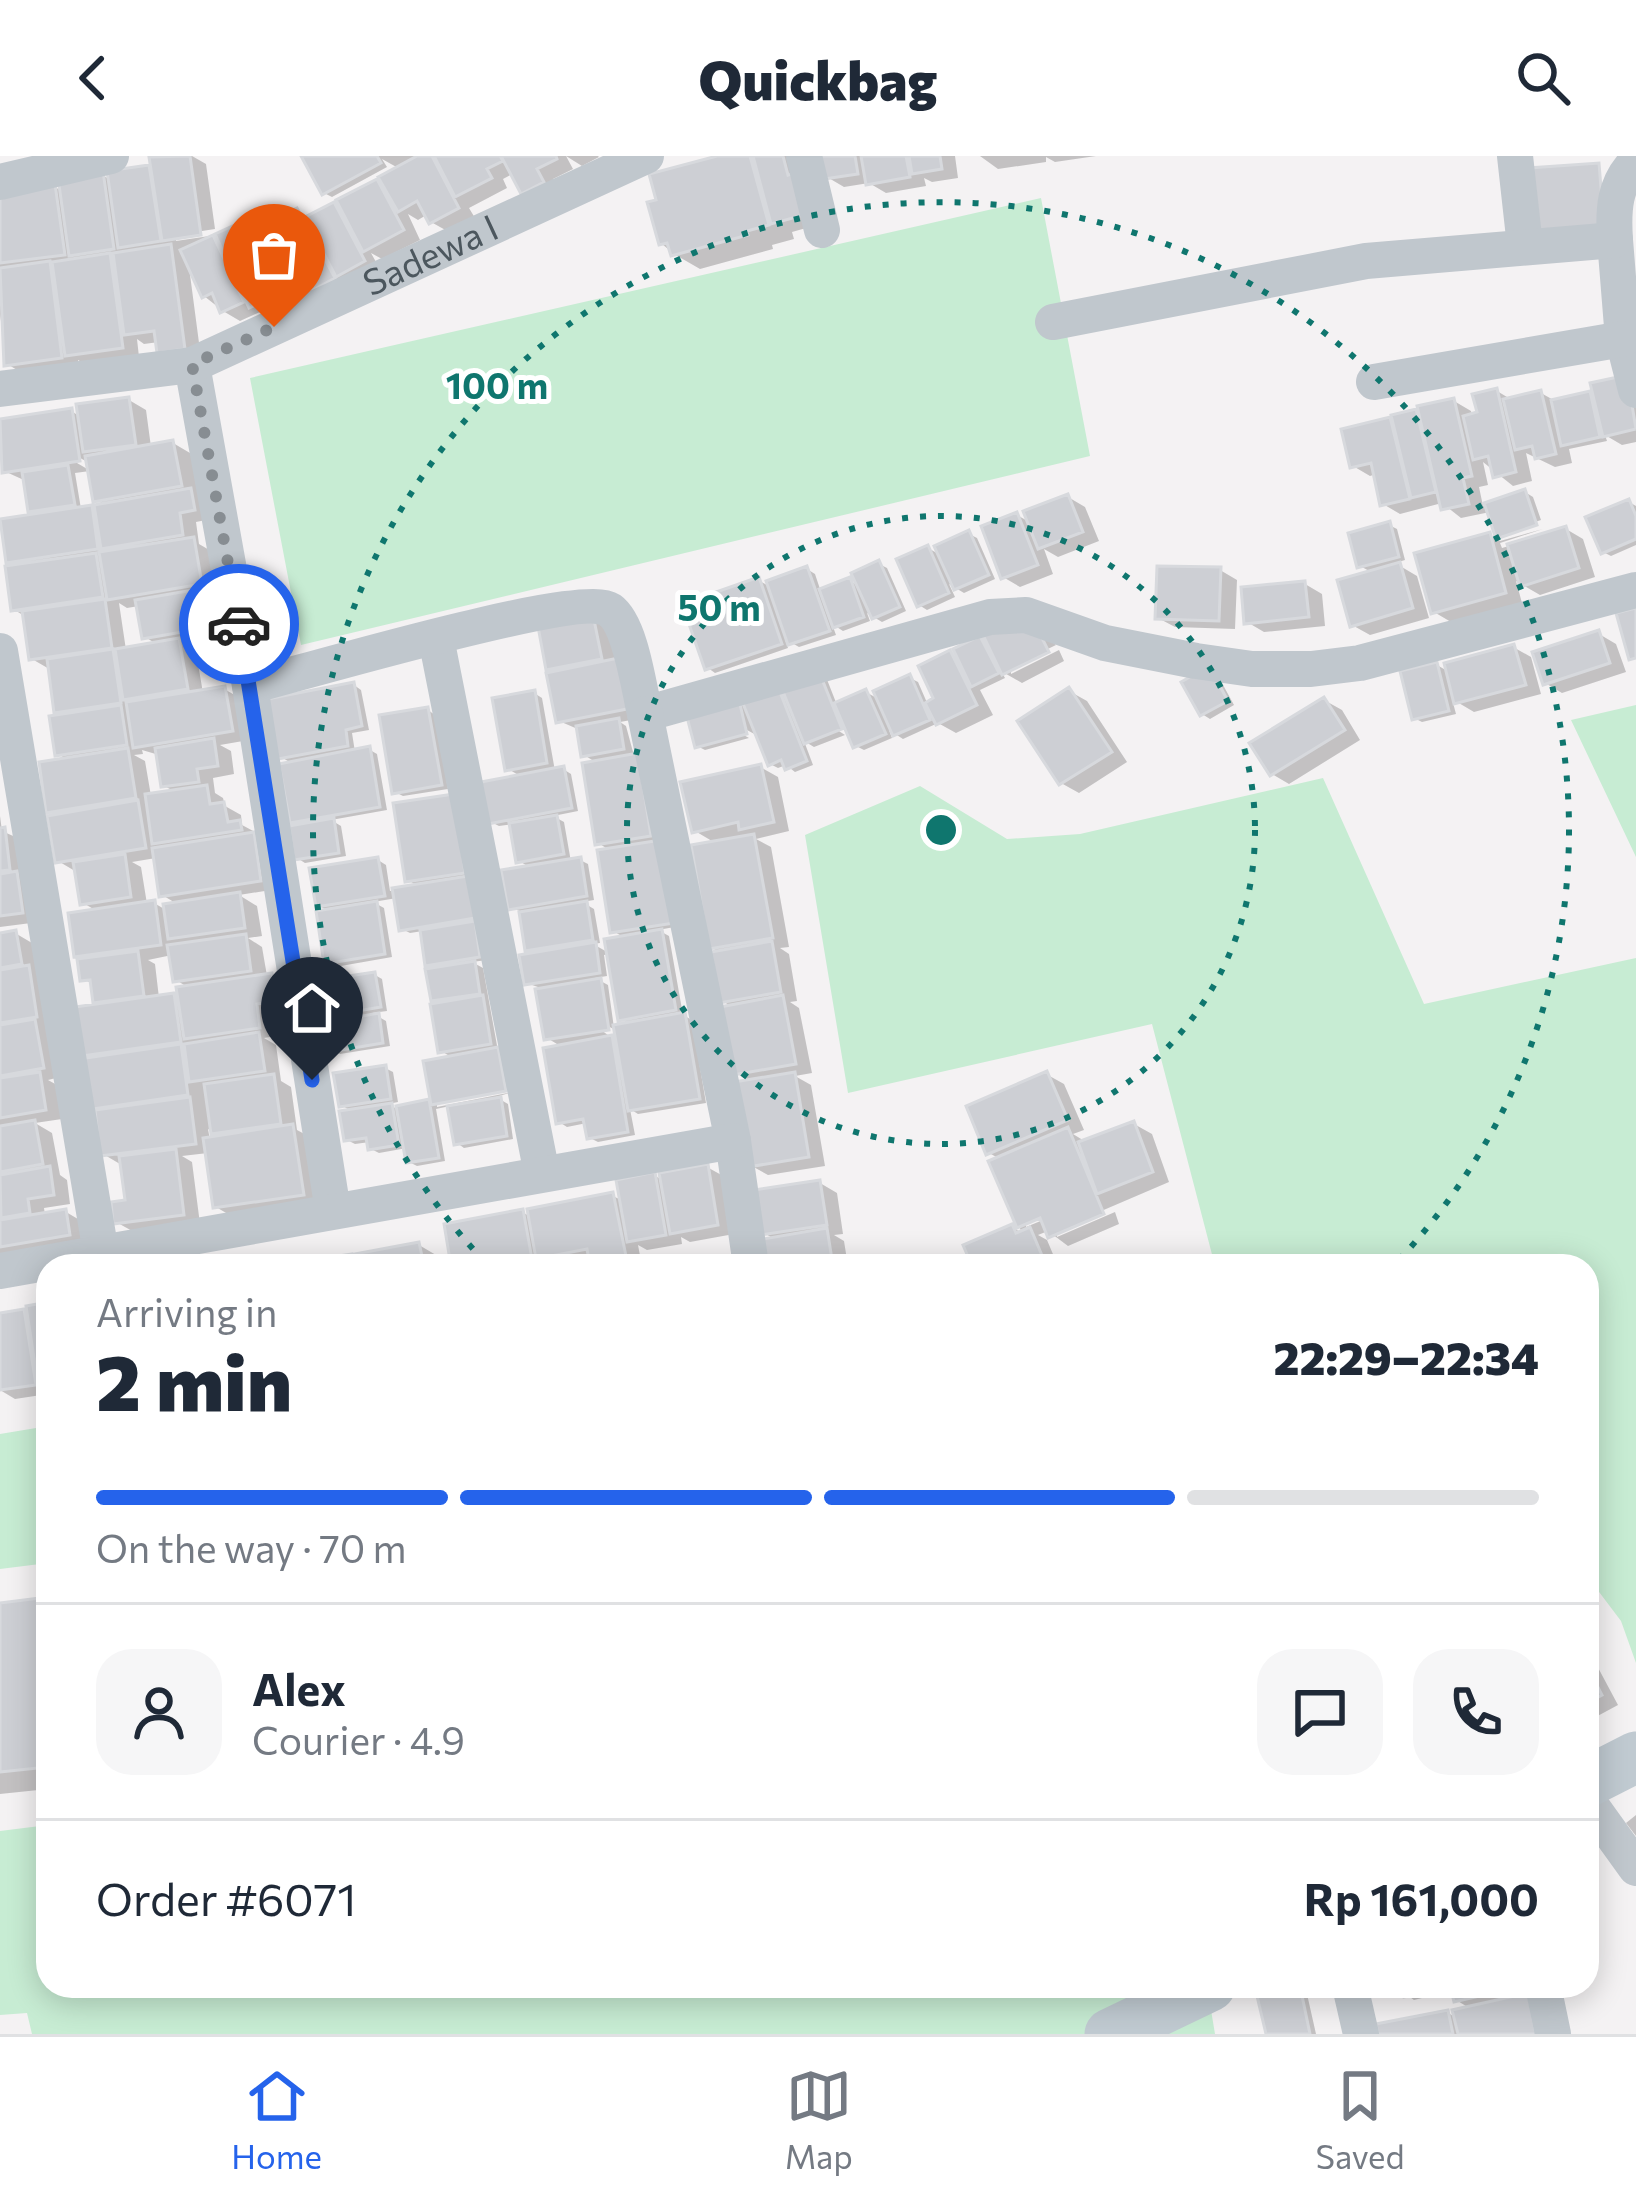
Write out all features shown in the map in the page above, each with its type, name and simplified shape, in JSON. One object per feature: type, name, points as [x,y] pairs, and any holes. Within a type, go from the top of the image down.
[{"type":"street","points":[[0,182],[111,156]]},
{"type":"street","name":"Sadewa I","points":[[0,389],[192,364],[646,156]]},
{"type":"street","points":[[804,156],[822,230]]},
{"type":"street","points":[[1515,156],[1525,246]]},
{"type":"street","points":[[1636,162],[1618,189],[1615,240],[1623,339],[1636,390]]},
{"type":"street","points":[[1053,322],[1366,261],[1615,240]]},
{"type":"street","points":[[1374,382],[1623,339]]},
{"type":"street","points":[[192,364],[250,686],[333,1211]]},
{"type":"street","points":[[645,714],[990,617],[1026,615],[1105,643],[1196,661],[1252,669],[1311,669],[1360,663],[1636,590]]},
{"type":"street","points":[[250,686],[538,611],[595,604],[608,609],[624,631],[645,714],[733,1141],[749,1254]]},
{"type":"street","points":[[436,638],[542,1174]]},
{"type":"street","points":[[0,651],[101,1252]]},
{"type":"street","points":[[90,1254],[733,1141]]},
{"type":"street","points":[[0,1270],[36,1264]]},
{"type":"street","points":[[1599,1776],[1636,1757]]},
{"type":"street","points":[[1599,1817],[1636,1868]]},
{"type":"street","points":[[1110,2034],[1185,1998]]},
{"type":"street","points":[[1352,1998],[1360,2034]]},
{"type":"street","points":[[1546,1998],[1553,2034]]},
{"type":"green space","points":[[1041,198],[1090,456],[301,645],[250,378]]},
{"type":"green space","points":[[1636,705],[1636,857],[1571,720]]},
{"type":"green space","points":[[1323,778],[1424,1004],[1636,958],[1636,1663],[1621,1621],[1599,1592],[1599,1254],[1212,1254],[1152,1024],[848,1093],[805,835],[920,786],[1007,839],[1080,834]]},
{"type":"green space","points":[[36,1428],[36,1564],[0,1569],[0,1434]]},
{"type":"green space","points":[[36,1826],[36,1998],[1209,1998],[1215,2034],[32,2034],[27,2013],[0,2015],[0,1831]]},
{"type":"building","points":[[190,156],[201,235],[162,241],[149,157]]},
{"type":"building","points":[[301,156],[377,156],[381,163],[322,195]]},
{"type":"building","points":[[417,156],[432,156],[459,208],[429,224],[417,201],[398,212],[378,177]]},
{"type":"building","points":[[434,156],[500,156],[503,161],[487,169],[492,178],[455,197]]},
{"type":"building","points":[[501,156],[557,159],[537,169],[544,182],[521,194]]},
{"type":"building","points":[[717,156],[750,156],[769,225],[671,256],[667,243],[659,245],[647,202],[656,200],[649,174]]},
{"type":"building","points":[[753,156],[783,156],[788,175],[804,170],[815,212],[771,224]]},
{"type":"building","points":[[820,156],[855,156],[858,174],[824,179]]},
{"type":"building","points":[[861,156],[906,156],[910,177],[866,185]]},
{"type":"building","points":[[909,156],[940,156],[942,169],[912,174]]},
{"type":"building","points":[[1599,163],[1604,226],[1534,231],[1529,168]]},
{"type":"building","points":[[149,165],[161,241],[118,248],[107,171]]},
{"type":"building","points":[[103,171],[114,249],[69,256],[58,178]]},
{"type":"building","points":[[377,179],[404,230],[363,252],[336,200]]},
{"type":"building","points":[[55,184],[65,255],[0,263],[0,192]]},
{"type":"building","points":[[334,202],[365,261],[336,277],[305,217]]},
{"type":"building","points":[[297,208],[335,278],[309,292],[271,221]]},
{"type":"building","points":[[266,211],[299,285],[249,308],[215,234]]},
{"type":"building","points":[[213,235],[244,302],[220,313],[212,293],[202,298],[180,250]]},
{"type":"building","points":[[171,244],[185,349],[157,353],[154,331],[124,335],[113,253]]},
{"type":"building","points":[[110,253],[123,348],[65,356],[52,262]]},
{"type":"building","points":[[50,261],[62,358],[4,366],[0,268]]},
{"type":"building","points":[[1627,375],[1636,429],[1603,437],[1590,383]]},
{"type":"building","points":[[1497,388],[1516,472],[1493,478],[1488,456],[1473,460],[1463,416],[1477,412],[1472,394]]},
{"type":"building","points":[[1541,390],[1556,454],[1535,459],[1532,446],[1515,450],[1503,399]]},
{"type":"building","points":[[1590,391],[1600,437],[1561,446],[1551,400]]},
{"type":"building","points":[[129,397],[136,445],[83,452],[76,404]]},
{"type":"building","points":[[1454,398],[1472,476],[1463,478],[1469,504],[1441,510],[1417,406]]},
{"type":"building","points":[[72,408],[80,461],[2,473],[0,419]]},
{"type":"building","points":[[1416,409],[1436,492],[1411,498],[1391,415]]},
{"type":"building","points":[[1390,417],[1410,499],[1380,506],[1371,463],[1350,468],[1341,429]]},
{"type":"building","points":[[173,440],[182,486],[93,502],[85,456]]},
{"type":"building","points":[[68,465],[75,505],[28,512],[22,472]]},
{"type":"building","points":[[191,488],[195,510],[180,513],[183,535],[101,549],[94,505]]},
{"type":"building","points":[[1525,489],[1537,525],[1496,539],[1484,503]]},
{"type":"building","points":[[1068,494],[1083,532],[1038,549],[1023,511]]},
{"type":"building","points":[[1629,499],[1636,516],[1636,539],[1601,554],[1585,517]]},
{"type":"building","points":[[92,505],[98,549],[6,563],[0,519]]},
{"type":"building","points":[[1017,512],[1038,565],[1001,579],[981,526]]},
{"type":"building","points":[[1390,521],[1399,557],[1357,568],[1348,533]]},
{"type":"building","points":[[1566,526],[1579,568],[1520,587],[1507,544]]},
{"type":"building","points":[[969,530],[989,575],[954,590],[934,546]]},
{"type":"building","points":[[1490,532],[1506,593],[1431,614],[1414,553]]},
{"type":"building","points":[[194,537],[202,584],[107,600],[99,552]]},
{"type":"building","points":[[928,545],[949,593],[917,607],[896,559]]},
{"type":"building","points":[[96,553],[103,597],[11,611],[5,566]]},
{"type":"building","points":[[879,560],[900,607],[872,619],[851,573]]},
{"type":"building","points":[[1400,562],[1413,608],[1350,627],[1337,580]]},
{"type":"building","points":[[807,566],[830,631],[788,645],[766,581]]},
{"type":"building","points":[[1157,566],[1221,567],[1219,621],[1155,619]]},
{"type":"building","points":[[759,577],[782,644],[705,670],[682,604]]},
{"type":"building","points":[[850,577],[864,617],[833,628],[819,589]]},
{"type":"building","points":[[1305,581],[1309,617],[1244,624],[1241,587]]},
{"type":"building","points":[[205,588],[211,627],[142,639],[135,600]]},
{"type":"building","points":[[105,599],[112,648],[29,660],[22,611]]},
{"type":"building","points":[[1636,608],[1636,658],[1629,660],[1616,613]]},
{"type":"building","points":[[592,610],[602,659],[546,670],[537,621]]},
{"type":"building","points":[[1034,622],[1049,652],[1002,675],[983,635]]},
{"type":"building","points":[[1599,630],[1610,663],[1543,685],[1532,652]]},
{"type":"building","points":[[980,636],[999,673],[971,687],[953,649]]},
{"type":"building","points":[[179,638],[188,689],[123,700],[115,649]]},
{"type":"building","points":[[1514,644],[1526,685],[1454,704],[1444,663]]},
{"type":"building","points":[[113,649],[121,703],[54,713],[47,659]]},
{"type":"building","points":[[950,650],[977,705],[936,725],[925,703],[933,698],[918,666]]},
{"type":"building","points":[[623,657],[632,708],[556,723],[546,673]]},
{"type":"building","points":[[1437,662],[1449,711],[1412,720],[1400,671]]},
{"type":"building","points":[[1209,666],[1228,701],[1200,716],[1181,682]]},
{"type":"building","points":[[818,669],[842,729],[804,744],[780,684]]},
{"type":"building","points":[[910,674],[930,720],[893,736],[873,691]]},
{"type":"building","points":[[354,682],[362,726],[346,730],[348,746],[278,759],[267,699]]},
{"type":"building","points":[[225,686],[233,731],[133,748],[126,702]]},
{"type":"building","points":[[778,687],[807,761],[785,770],[781,760],[768,766],[742,701]]},
{"type":"building","points":[[1069,687],[1112,752],[1059,785],[1017,721]]},
{"type":"building","points":[[866,689],[886,734],[853,748],[834,703]]},
{"type":"building","points":[[535,690],[547,763],[505,771],[492,698]]},
{"type":"building","points":[[1324,697],[1345,730],[1270,776],[1249,743]]},
{"type":"building","points":[[739,700],[747,734],[695,748],[686,713]]},
{"type":"building","points":[[121,705],[127,745],[55,756],[49,716]]},
{"type":"building","points":[[428,707],[442,785],[392,794],[379,715]]},
{"type":"building","points":[[619,718],[624,749],[581,757],[576,726]]},
{"type":"building","points":[[214,738],[218,766],[197,769],[199,782],[161,787],[155,748]]},
{"type":"building","points":[[370,746],[380,807],[290,823],[279,764]]},
{"type":"building","points":[[128,748],[136,798],[46,813],[39,762]]},
{"type":"building","points":[[638,753],[651,836],[595,845],[582,763]]},
{"type":"building","points":[[761,764],[774,822],[739,830],[738,822],[692,833],[680,782]]},
{"type":"building","points":[[564,766],[572,808],[488,824],[481,782]]},
{"type":"building","points":[[207,785],[210,804],[224,802],[228,822],[240,820],[242,830],[152,844],[145,794]]},
{"type":"building","points":[[454,794],[465,873],[405,882],[393,803]]},
{"type":"building","points":[[138,800],[146,848],[55,863],[47,816]]},
{"type":"building","points":[[557,815],[564,854],[516,863],[509,823]]},
{"type":"building","points":[[334,818],[339,853],[294,860],[289,826]]},
{"type":"building","points":[[5,827],[10,870],[0,871],[0,828]]},
{"type":"building","points":[[254,832],[261,881],[159,897],[152,848]]},
{"type":"building","points":[[754,834],[773,938],[709,949],[691,845]]},
{"type":"building","points":[[661,840],[674,923],[610,933],[597,850]]},
{"type":"building","points":[[125,854],[131,897],[80,905],[73,862]]},
{"type":"building","points":[[378,857],[385,896],[316,907],[309,868]]},
{"type":"building","points":[[581,857],[587,896],[508,910],[501,870]]},
{"type":"building","points":[[17,871],[23,913],[0,916],[0,874]]},
{"type":"building","points":[[468,876],[475,918],[399,931],[392,888]]},
{"type":"building","points":[[240,892],[245,928],[168,939],[163,904]]},
{"type":"building","points":[[155,900],[161,945],[74,957],[68,913]]},
{"type":"building","points":[[377,901],[385,954],[324,964],[316,911]]},
{"type":"building","points":[[587,901],[593,940],[525,951],[519,912]]},
{"type":"building","points":[[475,921],[480,957],[425,966],[420,930]]},
{"type":"building","points":[[662,929],[676,1010],[618,1021],[604,939]]},
{"type":"building","points":[[16,930],[22,964],[0,968],[0,933]]},
{"type":"building","points":[[246,934],[251,971],[173,982],[167,945]]},
{"type":"building","points":[[772,941],[781,992],[719,1003],[711,952]]},
{"type":"building","points":[[596,942],[600,973],[524,985],[519,955]]},
{"type":"building","points":[[138,951],[144,996],[93,1003],[90,980],[80,981],[77,959]]},
{"type":"building","points":[[475,961],[480,994],[431,1001],[425,969]]},
{"type":"building","points":[[29,965],[37,1017],[0,1023],[0,970]]},
{"type":"building","points":[[375,972],[381,1007],[328,1016],[322,980]]},
{"type":"building","points":[[272,973],[277,1001],[257,1004],[260,1028],[184,1039],[176,987]]},
{"type":"building","points":[[601,978],[609,1030],[544,1040],[535,989]]},
{"type":"building","points":[[174,993],[181,1042],[82,1056],[75,1007]]},
{"type":"building","points":[[483,995],[491,1044],[438,1053],[430,1004]]},
{"type":"building","points":[[783,995],[796,1064],[733,1075],[720,1007]]},
{"type":"building","points":[[685,1012],[700,1099],[628,1111],[613,1025]]},
{"type":"building","points":[[379,1013],[383,1043],[329,1052],[324,1023]]},
{"type":"building","points":[[35,1019],[44,1068],[0,1076],[0,1025]]},
{"type":"building","points":[[259,1032],[265,1071],[189,1082],[184,1044]]},
{"type":"building","points":[[612,1035],[628,1132],[587,1139],[583,1119],[556,1124],[543,1048]]},
{"type":"building","points":[[181,1044],[188,1095],[86,1110],[79,1059]]},
{"type":"building","points":[[498,1047],[506,1091],[431,1105],[423,1061]]},
{"type":"building","points":[[386,1065],[391,1099],[339,1107],[333,1073]]},
{"type":"building","points":[[1047,1071],[1068,1120],[986,1155],[966,1106]]},
{"type":"building","points":[[40,1072],[46,1110],[0,1118],[0,1078]]},
{"type":"building","points":[[795,1072],[809,1157],[748,1167],[734,1082]]},
{"type":"building","points":[[274,1074],[281,1124],[211,1134],[204,1084]]},
{"type":"building","points":[[190,1097],[196,1144],[100,1156],[95,1110]]},
{"type":"building","points":[[501,1097],[507,1136],[454,1145],[447,1106]]},
{"type":"building","points":[[429,1099],[439,1158],[406,1163],[396,1106]]},
{"type":"building","points":[[392,1103],[399,1145],[368,1150],[366,1138],[344,1141],[339,1111]]},
{"type":"building","points":[[35,1120],[43,1164],[0,1172],[0,1126]]},
{"type":"building","points":[[1134,1121],[1153,1172],[1097,1194],[1078,1142]]},
{"type":"building","points":[[293,1124],[304,1195],[213,1208],[203,1138]]},
{"type":"building","points":[[1068,1127],[1104,1214],[1048,1238],[1040,1218],[1017,1228],[988,1161]]},
{"type":"building","points":[[176,1149],[184,1215],[113,1224],[111,1202],[125,1200],[119,1156]]},
{"type":"building","points":[[708,1164],[718,1225],[670,1234],[659,1173]]},
{"type":"building","points":[[50,1166],[54,1195],[28,1199],[30,1213],[1,1218],[0,1175]]},
{"type":"building","points":[[655,1172],[666,1235],[627,1242],[616,1180]]},
{"type":"building","points":[[820,1180],[827,1225],[761,1235],[754,1190]]},
{"type":"building","points":[[613,1192],[626,1254],[588,1254],[587,1249],[535,1254],[527,1209]]},
{"type":"building","points":[[66,1209],[70,1235],[0,1247],[0,1220]]},
{"type":"building","points":[[523,1209],[531,1254],[449,1254],[444,1224]]},
{"type":"building","points":[[1012,1224],[1016,1233],[1030,1227],[1041,1254],[967,1254],[963,1245]]},
{"type":"building","points":[[827,1228],[831,1254],[765,1254],[763,1239]]},
{"type":"building","points":[[419,1242],[422,1254],[355,1254]]},
{"type":"building","points":[[36,1304],[36,1371],[26,1306]]},
{"type":"building","points":[[24,1309],[36,1385],[0,1390],[0,1313]]},
{"type":"building","points":[[36,1598],[36,1768],[0,1772],[0,1603]]},
{"type":"building","points":[[1257,1998],[1302,1998],[1310,2034],[1266,2034]]},
{"type":"building","points":[[1529,1998],[1536,2034],[1458,2034],[1452,2010]]},
{"type":"building","points":[[1448,2010],[1453,2034],[1378,2034],[1376,2024]]},
{"type":"way so far","points":[[239,624],[192,364],[274,327]]},
{"type":"route","points":[[239,624],[312,1080]]}]
